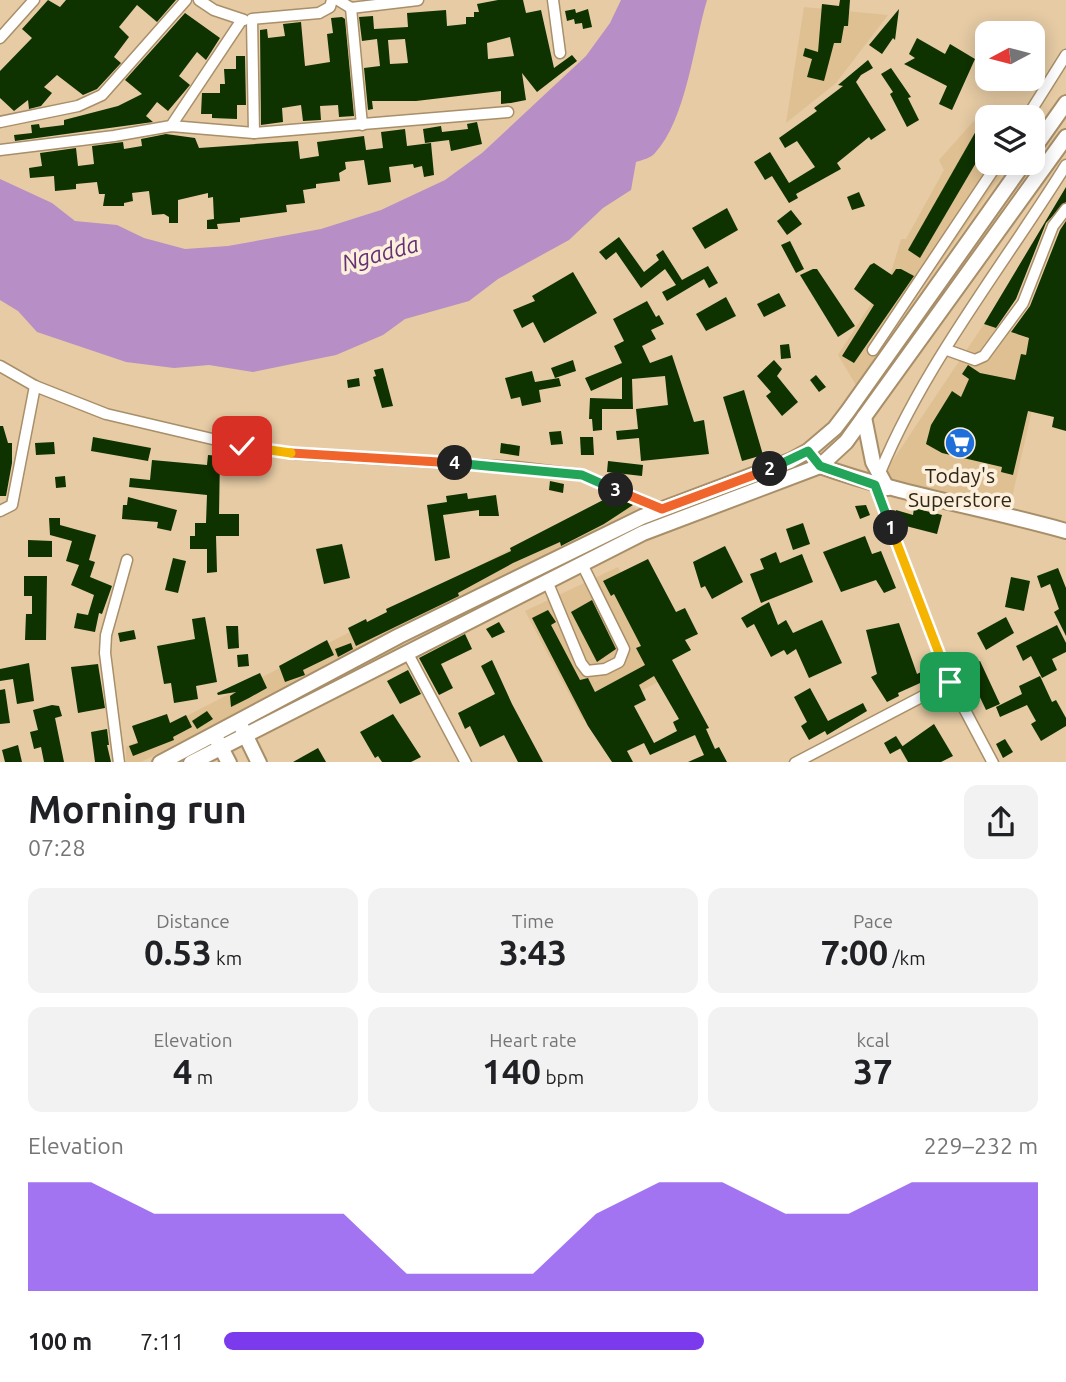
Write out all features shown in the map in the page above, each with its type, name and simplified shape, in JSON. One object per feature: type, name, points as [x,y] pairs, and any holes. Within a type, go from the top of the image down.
[{"type":"main road","points":[[1045,133],[1066,103]]},
{"type":"main road","points":[[242,727],[407,652],[643,533],[820,466],[839,451],[1066,137]]},
{"type":"main road","points":[[191,762],[218,741],[399,636],[662,509],[746,479],[808,451],[835,428],[848,411],[1015,175]]},
{"type":"main road","points":[[864,417],[869,448],[880,482]]},
{"type":"main road","points":[[808,451],[820,466],[1066,531]]},
{"type":"main road","points":[[242,727],[259,762]]},
{"type":"main road","points":[[160,762],[218,741]]},
{"type":"main road","points":[[218,741],[229,762]]},
{"type":"street","points":[[0,38],[34,0]]},
{"type":"street","points":[[0,122],[78,106],[102,95],[186,0]]},
{"type":"street","points":[[199,0],[246,20],[319,13],[330,7],[332,0]]},
{"type":"street","points":[[338,0],[351,8],[418,0]]},
{"type":"street","points":[[553,0],[560,53]]},
{"type":"street","points":[[351,8],[362,125]]},
{"type":"street","points":[[171,125],[246,20]]},
{"type":"street","points":[[246,20],[254,132]]},
{"type":"street","points":[[1035,105],[1066,55]]},
{"type":"street","points":[[0,150],[114,136],[171,125],[254,132],[508,112]]},
{"type":"street","points":[[993,762],[950,682],[880,482],[892,444],[947,350],[1066,166]]},
{"type":"street","points":[[873,350],[990,175]]},
{"type":"street","points":[[947,350],[975,360],[985,356],[1023,303],[1053,226],[1066,209]]},
{"type":"street","points":[[0,366],[35,386],[106,415],[242,446],[297,454],[516,467],[582,475],[662,509]]},
{"type":"street","points":[[0,511],[12,505],[35,386]]},
{"type":"street","points":[[119,762],[105,653],[106,635],[127,560]]},
{"type":"street","points":[[547,581],[580,663],[587,671],[605,669],[619,662],[624,649],[582,564]]},
{"type":"street","points":[[407,652],[466,762]]},
{"type":"street","points":[[795,762],[950,682]]},
{"type":"shaded area","points":[[804,7],[888,15],[836,83],[786,123]]},
{"type":"shaded area","points":[[975,121],[975,175],[1001,175],[856,385],[838,355],[891,273],[901,239],[906,239],[944,170],[939,160]]},
{"type":"shaded area","points":[[984,324],[1047,344],[1008,515],[890,480],[887,469]]},
{"type":"shaded area","points":[[613,497],[637,509],[141,762],[126,762],[126,747]]},
{"type":"shaded area","points":[[618,567],[672,675],[583,720],[525,611]]},
{"type":"water","name":"Ngadda","points":[[621,0],[707,0],[682,101],[666,139],[653,155],[636,162],[631,190],[603,208],[569,240],[498,279],[469,301],[405,319],[383,335],[336,355],[253,372],[209,365],[174,368],[126,362],[37,332],[18,311],[0,300],[0,179],[52,203],[75,221],[117,225],[144,238],[185,249],[228,246],[321,229],[381,210],[445,180],[482,153],[586,56],[610,23]]},
{"type":"building","points":[[48,0],[60,7],[66,0],[176,0],[157,22],[137,5],[119,27],[129,37],[114,57],[121,63],[97,89],[83,95],[57,75],[44,87],[52,93],[41,106],[29,109],[28,100],[14,111],[0,98],[0,71],[32,38],[22,29]]},
{"type":"building","points":[[498,0],[523,0],[526,13],[541,10],[554,68],[572,55],[577,61],[537,92],[522,73],[526,100],[501,104],[501,91],[416,101],[372,101],[373,109],[368,110],[364,68],[380,66],[377,39],[362,41],[359,17],[373,16],[374,29],[408,27],[407,13],[446,10],[447,26],[466,24],[466,17],[474,17],[474,12],[479,12],[477,4]],"holes":[[[510,37],[514,56],[488,59],[487,43]],[[405,39],[408,63],[390,64],[388,40]]]},
{"type":"building","points":[[840,0],[850,0],[848,26],[844,26],[841,43],[834,43],[824,81],[807,77],[812,59],[803,56],[805,48],[818,52],[822,4],[839,6]]},
{"type":"building","points":[[575,9],[576,13],[588,9],[592,27],[583,29],[582,23],[575,24],[574,19],[567,21],[565,11]]},
{"type":"building","points":[[899,9],[895,40],[893,38],[882,54],[869,45]]},
{"type":"building","points":[[185,13],[220,38],[206,60],[197,52],[179,76],[190,85],[168,111],[157,102],[146,116],[153,122],[15,141],[14,135],[32,133],[31,125],[39,124],[40,128],[64,125],[64,120],[118,106],[142,94],[125,80]]},
{"type":"building","points":[[331,18],[345,19],[354,116],[339,117],[338,105],[320,106],[321,120],[303,121],[301,105],[282,108],[283,122],[261,125],[260,30],[267,29],[268,38],[285,36],[283,24],[301,22],[305,66],[330,62],[327,34],[333,33]]},
{"type":"building","points":[[917,38],[945,54],[950,44],[975,59],[952,110],[939,104],[947,86],[904,64],[915,58],[909,54]]},
{"type":"building","points":[[236,56],[245,56],[246,105],[237,105],[237,119],[212,118],[212,114],[201,114],[202,93],[220,93],[220,84],[225,84],[224,69],[236,69]]},
{"type":"building","points":[[868,60],[873,68],[861,75],[856,82],[886,130],[871,140],[869,137],[837,163],[841,169],[796,194],[798,198],[789,203],[772,176],[765,180],[754,162],[770,152],[789,183],[815,167],[797,141],[785,148],[779,138],[817,111],[814,108],[843,86],[838,85]]},
{"type":"building","points":[[891,68],[911,97],[908,98],[919,120],[907,127],[890,94],[893,92],[881,74]]},
{"type":"building","points":[[477,122],[482,144],[451,151],[449,140],[425,143],[423,129],[441,126],[442,132],[468,129],[467,124]]},
{"type":"building","points":[[405,129],[407,146],[431,143],[434,175],[424,177],[422,166],[414,168],[413,164],[389,167],[391,182],[368,185],[364,160],[345,162],[346,169],[339,173],[340,181],[316,184],[316,188],[303,190],[305,203],[286,205],[287,212],[217,224],[218,229],[207,229],[207,220],[214,219],[213,197],[208,198],[208,193],[178,200],[178,223],[169,223],[169,217],[164,214],[152,215],[149,191],[132,193],[133,201],[124,203],[124,206],[103,206],[105,194],[99,194],[97,182],[76,184],[76,189],[55,191],[54,176],[30,178],[29,168],[42,166],[40,153],[76,148],[78,166],[94,164],[92,146],[123,142],[124,149],[142,146],[141,139],[166,134],[195,138],[199,148],[298,141],[300,159],[319,156],[317,142],[364,136],[366,150],[383,148],[381,132]]},
{"type":"building","points":[[975,133],[975,164],[920,258],[908,250]]},
{"type":"building","points":[[1066,187],[1066,202],[1046,223],[1016,299],[996,328],[984,324]]},
{"type":"building","points":[[859,192],[865,206],[852,210],[847,197]]},
{"type":"building","points":[[727,208],[738,230],[705,249],[692,228]]},
{"type":"building","points":[[791,210],[802,224],[787,235],[777,221]]},
{"type":"building","points":[[1066,221],[1066,431],[1052,427],[1054,417],[1028,411],[1013,475],[1001,472],[1002,467],[942,453],[926,444],[931,425],[952,391],[961,397],[969,379],[962,374],[968,365],[980,373],[1015,380],[1021,354],[1026,355],[1029,338],[1011,332],[1030,306]]},
{"type":"building","points":[[619,237],[644,272],[659,260],[656,255],[663,250],[682,280],[708,266],[718,283],[709,288],[704,279],[667,301],[662,292],[676,285],[665,269],[641,288],[616,252],[606,260],[599,252]]},
{"type":"building","points":[[790,241],[804,269],[796,273],[781,245]]},
{"type":"building","points":[[874,263],[892,275],[896,269],[901,269],[914,276],[854,363],[842,356],[874,305],[854,289]]},
{"type":"building","points":[[817,269],[855,326],[838,337],[800,275]]},
{"type":"building","points":[[573,272],[597,313],[544,343],[533,322],[522,328],[513,310],[535,301],[532,296]]},
{"type":"building","points":[[779,293],[786,306],[764,317],[757,304]]},
{"type":"building","points":[[726,297],[736,316],[706,331],[696,314]]},
{"type":"building","points":[[647,301],[656,317],[659,315],[664,324],[651,330],[656,339],[642,346],[650,363],[672,355],[694,422],[704,420],[709,454],[641,461],[639,438],[617,440],[616,431],[638,429],[636,409],[668,405],[665,376],[632,379],[633,409],[602,409],[602,430],[593,431],[592,419],[589,419],[590,398],[622,399],[622,377],[591,391],[585,378],[622,363],[614,346],[624,341],[613,319]]},
{"type":"building","points":[[789,344],[791,358],[781,359],[780,345]]},
{"type":"building","points":[[573,360],[576,371],[555,378],[551,368]]},
{"type":"building","points":[[774,360],[782,369],[777,376],[798,402],[782,416],[766,396],[771,392],[757,376]]},
{"type":"building","points":[[383,368],[393,406],[382,408],[373,377],[376,376],[374,370]]},
{"type":"building","points":[[532,371],[535,382],[559,378],[561,386],[539,390],[541,402],[522,406],[520,397],[511,399],[505,378]]},
{"type":"building","points":[[816,375],[826,387],[819,392],[810,380]]},
{"type":"building","points":[[359,378],[360,386],[348,388],[347,380]]},
{"type":"building","points":[[744,390],[763,455],[742,461],[723,397]]},
{"type":"building","points":[[0,426],[3,426],[8,443],[12,443],[12,463],[6,496],[0,496]]},
{"type":"building","points":[[561,431],[563,444],[551,445],[549,432]]},
{"type":"building","points":[[93,437],[151,448],[148,461],[91,451]]},
{"type":"building","points":[[580,437],[593,437],[594,455],[581,455]]},
{"type":"building","points":[[54,442],[55,454],[36,455],[35,443]]},
{"type":"building","points":[[501,443],[520,446],[519,456],[500,453]]},
{"type":"building","points":[[208,455],[220,456],[219,514],[239,514],[239,536],[216,536],[217,572],[207,573],[207,549],[190,549],[190,536],[195,536],[195,523],[206,523],[207,495],[129,487],[130,478],[150,480],[152,460],[207,465]]},
{"type":"building","points":[[608,461],[643,465],[642,476],[607,472]]},
{"type":"building","points":[[65,476],[66,487],[56,488],[55,477]]},
{"type":"building","points":[[550,481],[564,484],[563,493],[549,490]]},
{"type":"building","points":[[467,493],[468,499],[496,495],[499,516],[479,516],[479,510],[443,515],[450,558],[435,561],[427,505],[447,502],[446,496]]},
{"type":"building","points":[[128,497],[177,510],[171,531],[157,528],[158,522],[122,519],[123,505],[127,505]]},
{"type":"building","points":[[607,498],[609,503],[618,498],[633,505],[604,524],[561,546],[560,542],[513,563],[458,593],[459,596],[356,646],[348,628],[366,619],[367,622],[387,612],[386,609],[511,551],[510,548]]},
{"type":"building","points":[[866,505],[870,515],[860,519],[855,506]]},
{"type":"building","points":[[914,508],[942,515],[937,534],[898,524],[896,510],[913,515]]},
{"type":"building","points":[[49,518],[60,518],[60,525],[96,535],[89,560],[95,562],[90,577],[112,586],[102,614],[99,613],[95,632],[74,628],[77,613],[88,615],[94,595],[71,585],[79,565],[66,561],[72,541],[50,535]]},
{"type":"building","points":[[803,523],[810,544],[793,550],[786,529]]},
{"type":"building","points":[[865,536],[872,554],[881,551],[896,588],[884,593],[876,580],[841,592],[823,552]]},
{"type":"building","points":[[28,540],[52,541],[52,557],[28,557]]},
{"type":"building","points":[[342,544],[350,578],[324,584],[316,549]]},
{"type":"building","points":[[725,546],[743,582],[712,599],[705,586],[701,588],[693,562]]},
{"type":"building","points":[[776,552],[780,563],[802,554],[813,582],[761,603],[750,574],[764,569],[760,559]]},
{"type":"building","points":[[173,558],[186,561],[178,593],[165,590]]},
{"type":"building","points":[[648,559],[676,612],[685,608],[698,634],[685,640],[691,650],[672,660],[709,728],[706,729],[715,749],[719,747],[727,762],[688,762],[704,755],[695,735],[650,755],[644,743],[627,751],[633,762],[612,762],[588,726],[532,618],[548,610],[556,622],[551,625],[580,680],[588,678],[595,692],[645,665],[636,648],[641,646],[614,594],[611,596],[603,581]],"holes":[[[654,676],[679,719],[673,722],[677,731],[654,743],[634,706],[646,700],[639,685]]]},
{"type":"building","points":[[1058,568],[1066,588],[1066,636],[1054,612],[1059,609],[1050,584],[1041,588],[1037,576]]},
{"type":"building","points":[[24,576],[47,576],[46,640],[25,640],[26,614],[32,614],[32,596],[24,596]]},
{"type":"building","points":[[1011,577],[1030,581],[1024,611],[1005,607]]},
{"type":"building","points":[[592,600],[616,649],[597,662],[571,612]]},
{"type":"building","points":[[769,602],[778,625],[786,620],[793,633],[822,620],[842,663],[809,678],[796,649],[787,655],[784,650],[771,657],[754,624],[747,628],[741,618]]},
{"type":"building","points":[[205,617],[217,682],[196,686],[198,699],[174,703],[171,683],[164,684],[157,646],[195,639],[192,619]]},
{"type":"building","points":[[1006,617],[1014,633],[986,650],[977,633]]},
{"type":"building","points":[[499,622],[505,632],[492,638],[486,629]]},
{"type":"building","points":[[899,623],[917,674],[925,670],[929,679],[898,693],[899,696],[887,702],[871,677],[877,674],[866,630]]},
{"type":"building","points":[[1057,625],[1066,643],[1066,652],[1052,659],[1057,670],[1042,678],[1031,656],[1023,661],[1016,646]]},
{"type":"building","points":[[226,626],[238,626],[239,648],[228,649]]},
{"type":"building","points":[[134,630],[136,639],[120,642],[118,633]]},
{"type":"building","points":[[465,634],[472,649],[441,664],[453,688],[439,695],[419,658]]},
{"type":"building","points":[[327,640],[334,655],[303,670],[305,675],[285,682],[279,666]]},
{"type":"building","points":[[351,643],[353,649],[338,657],[335,649]]},
{"type":"building","points":[[248,654],[249,666],[238,667],[237,655]]},
{"type":"building","points":[[492,660],[543,762],[518,762],[504,735],[480,747],[470,726],[465,729],[458,713],[495,694],[481,666]]},
{"type":"building","points":[[980,661],[1000,704],[986,710],[977,691],[970,695],[963,681],[971,676],[967,668]]},
{"type":"building","points":[[29,663],[34,701],[17,704],[13,679],[0,681],[0,669]]},
{"type":"building","points":[[98,664],[105,708],[78,713],[71,667]]},
{"type":"building","points":[[408,670],[421,694],[400,704],[387,681]]},
{"type":"building","points":[[260,673],[267,688],[231,707],[230,696],[236,692],[217,693]]},
{"type":"building","points":[[1040,676],[1052,702],[1056,700],[1066,718],[1066,726],[1041,741],[1031,724],[1036,721],[1027,705],[1000,717],[996,707],[1022,694],[1019,686]]},
{"type":"building","points":[[810,688],[828,721],[863,703],[867,711],[827,735],[825,731],[809,740],[801,726],[807,722],[794,697]]},
{"type":"building","points":[[5,689],[10,723],[0,724],[0,690]]},
{"type":"building","points":[[59,706],[62,716],[55,718],[64,762],[44,762],[41,747],[34,749],[30,732],[38,730],[33,710]]},
{"type":"building","points":[[207,711],[213,719],[197,729],[192,721]]},
{"type":"building","points":[[167,714],[170,723],[186,715],[192,727],[173,737],[174,740],[133,756],[129,746],[138,743],[132,726]]},
{"type":"building","points":[[393,714],[421,757],[411,762],[382,762],[378,756],[375,758],[360,732]]},
{"type":"building","points":[[934,724],[953,756],[941,762],[908,762],[900,748]]},
{"type":"building","points":[[107,729],[111,762],[95,762],[91,732]]},
{"type":"building","points":[[896,736],[903,747],[890,754],[884,743]]},
{"type":"building","points":[[1005,739],[1013,752],[1003,758],[996,744]]},
{"type":"building","points":[[18,745],[22,762],[5,762],[2,750]]},
{"type":"building","points":[[318,748],[326,762],[293,762]]},
{"type":"place","name":"Today's Superstore","points":[[960,443]]},
{"type":"route","points":[[242,446],[297,454],[516,467],[582,475],[662,509],[746,479],[808,451],[820,466],[875,485],[950,682]]}]
